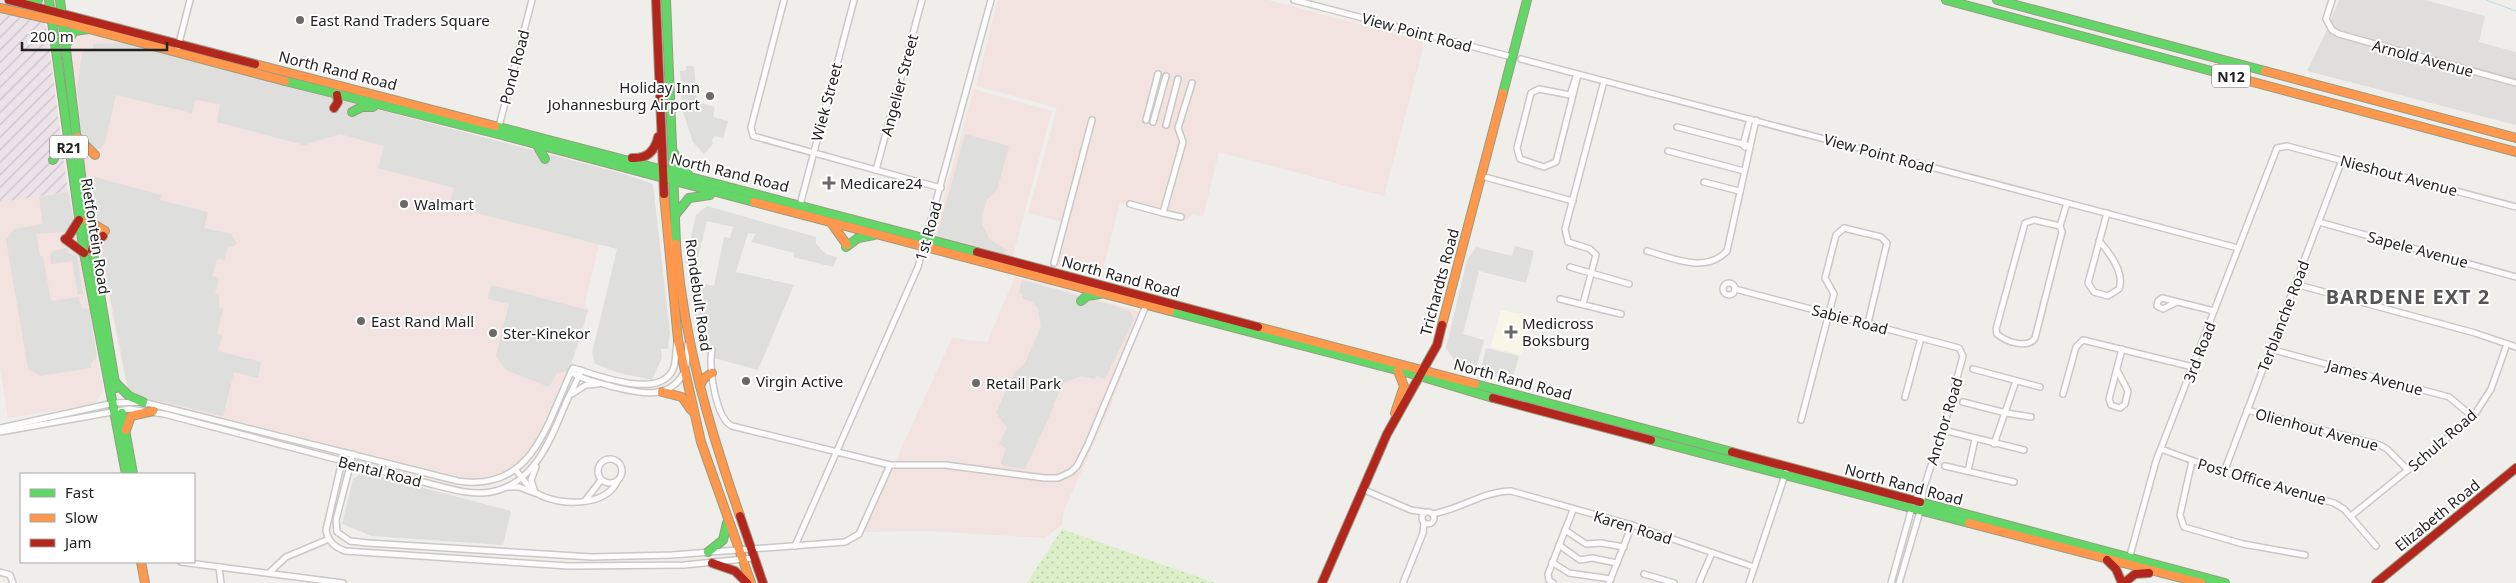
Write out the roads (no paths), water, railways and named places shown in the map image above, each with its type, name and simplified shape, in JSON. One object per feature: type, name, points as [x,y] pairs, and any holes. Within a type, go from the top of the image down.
[{"type":"main road","name":"North Rand Road","points":[[9,0],[51,9],[179,43],[498,130],[537,145],[663,179],[876,235],[926,244],[1422,372],[1510,403],[1913,503],[2105,559],[2129,561],[2168,575],[2201,583]]},
{"type":"main road","points":[[28,4],[38,0]]},
{"type":"main road","name":"Rietfontein Road","points":[[49,0],[71,134],[88,252],[96,325],[125,431],[133,473]]},
{"type":"main road","name":"Rietfontein Road","points":[[60,0],[66,46],[71,134]]},
{"type":"main road","name":"Rondebult Road","points":[[656,0],[662,169],[678,340],[696,421],[726,515],[740,550],[749,583]]},
{"type":"main road","name":"Rondebult Road","points":[[666,0],[672,172],[681,285],[688,337],[722,462],[763,583]]},
{"type":"main road","name":"Trichardts Road","points":[[1322,583],[1362,489],[1388,434],[1436,345],[1444,323],[1527,0]]},
{"type":"main road","name":"N12","points":[[1946,0],[2516,152]]},
{"type":"main road","name":"N12","points":[[1997,0],[2516,138]]},
{"type":"main road","name":"North Rand Road","points":[[0,8],[63,22],[397,110],[613,156],[800,204],[926,244],[1105,294],[1148,301]]},
{"type":"main road","points":[[66,46],[72,32],[89,29]]},
{"type":"main road","points":[[334,108],[338,102],[337,95]]},
{"type":"main road","points":[[352,112],[369,106],[397,110]]},
{"type":"main road","points":[[613,156],[636,159],[648,156],[657,144],[660,127]]},
{"type":"main road","points":[[53,160],[71,134],[95,155]]},
{"type":"main road","points":[[670,139],[677,162],[684,172],[694,177]]},
{"type":"main road","points":[[537,145],[545,159]]},
{"type":"main road","points":[[675,217],[683,202],[692,195],[732,197]]},
{"type":"main road","points":[[83,220],[104,234],[88,252],[66,239],[83,220]]},
{"type":"main road","points":[[829,222],[840,231],[846,246],[858,238],[876,235]]},
{"type":"main road","name":"Rietfontein Road","points":[[88,252],[115,382],[117,402]]},
{"type":"main road","points":[[1081,301],[1087,296],[1105,294]]},
{"type":"main road","name":"North Rand Road","points":[[1220,320],[1397,370],[1422,372]]},
{"type":"main road","points":[[1388,434],[1405,383],[1403,376],[1397,370]]},
{"type":"main road","points":[[700,386],[707,375],[712,373]]},
{"type":"main road","points":[[115,382],[129,396],[144,402]]},
{"type":"main road","points":[[662,392],[682,397],[696,421]]},
{"type":"main road","name":"Rietfontein Road","points":[[119,411],[126,473]]},
{"type":"main road","points":[[125,431],[128,421],[134,414],[152,411]]},
{"type":"main road","name":"Elizabeth Road","points":[[2376,583],[2516,468]]},
{"type":"main road","name":"North Rand Road","points":[[1922,506],[2129,561],[2225,583]]},
{"type":"main road","points":[[708,552],[717,548],[724,540],[727,531],[726,515]]},
{"type":"main road","points":[[2105,559],[2116,569],[2123,583],[2139,573],[2168,575]]},
{"type":"main road","points":[[141,563],[144,583]]},
{"type":"main road","points":[[147,563],[150,583]]},
{"type":"main road","points":[[712,563],[735,571],[749,583]]},
{"type":"street","points":[[177,52],[190,0]]},
{"type":"street","name":"Pond Road","points":[[498,130],[532,0]]},
{"type":"street","points":[[784,0],[751,134],[756,138],[941,188]]},
{"type":"street","name":"Wiek Street","points":[[800,204],[854,0]]},
{"type":"street","name":"Angelier Street","points":[[876,170],[922,0]]},
{"type":"street","name":"1st Road","points":[[795,546],[904,304],[926,244],[991,0]]},
{"type":"street","name":"View Point Road","points":[[1294,0],[1512,57]]},
{"type":"street","name":"Arnold Avenue","points":[[2332,0],[2326,19],[2332,30],[2369,44],[2516,83]]},
{"type":"street","name":"View Point Road","points":[[1520,60],[1756,120],[2238,248]]},
{"type":"street","points":[[1146,120],[1158,74]]},
{"type":"street","points":[[1578,75],[1556,162],[1544,167],[1520,160],[1517,148],[1532,93],[1539,89],[1570,95],[1578,75]]},
{"type":"street","points":[[1153,122],[1166,76]]},
{"type":"street","points":[[1166,126],[1178,79]]},
{"type":"street","points":[[1583,304],[1596,255],[1590,249],[1572,244],[1566,239],[1566,228],[1604,81]]},
{"type":"street","points":[[1163,212],[1183,142],[1178,128],[1192,83]]},
{"type":"street","points":[[1743,145],[1750,119]]},
{"type":"street","points":[[1054,263],[1092,120]]},
{"type":"street","points":[[1647,251],[1693,263],[1711,262],[1724,254],[1728,248],[1756,120]]},
{"type":"street","points":[[1677,127],[1743,145],[1749,149]]},
{"type":"street","name":"Nieshout Avenue","points":[[2282,146],[2342,160],[2516,207]]},
{"type":"street","name":"3rd Road","points":[[2129,561],[2147,490],[2161,448],[2274,151],[2282,146]]},
{"type":"street","points":[[1668,151],[1744,171]]},
{"type":"street","name":"Terblanche Road","points":[[2224,472],[2342,160]]},
{"type":"street","points":[[1481,176],[1573,201]]},
{"type":"street","points":[[1704,182],[1739,191]]},
{"type":"street","points":[[2060,226],[2034,220],[2025,223],[1996,329],[1997,334],[2002,338],[2026,344],[2034,340],[2062,232],[2060,226],[2067,202]]},
{"type":"street","points":[[1130,204],[1181,217]]},
{"type":"street","points":[[2099,241],[2120,277],[2119,288],[2108,296],[2094,292],[2088,283],[2099,241],[2107,213]]},
{"type":"street","name":"Sapele Avenue","points":[[2318,222],[2516,277]]},
{"type":"street","points":[[1801,420],[1834,291],[1825,278],[1837,232],[1846,229],[1881,237],[1888,246],[1868,323]]},
{"type":"street","points":[[1570,267],[1629,284]]},
{"type":"street","points":[[2295,284],[2475,333],[2516,347]]},
{"type":"street","name":"Sabie Road","points":[[1735,289],[1959,348],[1963,352]]},
{"type":"street","points":[[1560,298],[1621,314]]},
{"type":"street","points":[[712,350],[712,373],[719,406],[723,418],[728,424],[890,465],[945,465],[1053,479],[1071,472],[1088,444],[1148,301]]},
{"type":"street","points":[[2177,302],[2214,311]]},
{"type":"street","points":[[572,370],[578,377],[601,384],[636,392],[662,392],[673,386],[685,372],[688,337]]},
{"type":"street","points":[[1905,397],[1921,338]]},
{"type":"street","points":[[572,370],[581,370],[644,385],[661,383],[672,372],[678,340]]},
{"type":"street","points":[[2063,394],[2075,350],[2080,342],[2089,340],[2193,367]]},
{"type":"street","name":"Schulz Road","points":[[2351,516],[2472,417],[2491,389],[2507,344]]},
{"type":"street","points":[[2117,370],[2128,391],[2125,404],[2120,408],[2113,407],[2109,402],[2122,349]]},
{"type":"street","name":"James Avenue","points":[[2270,349],[2449,397],[2472,417]]},
{"type":"street","name":"Anchor Road","points":[[1913,503],[1922,490],[1943,430],[1963,352]]},
{"type":"street","points":[[1973,369],[2040,387]]},
{"type":"street","name":"Bental Road","points":[[0,430],[117,402],[144,402],[468,483],[492,482],[516,470],[532,452],[560,399],[572,370]]},
{"type":"street","name":"Bental Road","points":[[0,430],[119,411],[152,411],[341,462],[466,492],[491,492],[506,487],[522,477],[538,462],[581,370]]},
{"type":"street","points":[[1994,444],[2016,382]]},
{"type":"street","points":[[568,397],[586,385],[601,384]]},
{"type":"street","points":[[1963,402],[2031,417]]},
{"type":"street","name":"Olienhout Avenue","points":[[2247,410],[2380,445],[2387,449],[2408,470]]},
{"type":"street","points":[[1943,430],[2024,450]]},
{"type":"street","points":[[1968,471],[1975,439]]},
{"type":"street","name":"Post Office Avenue","points":[[2161,448],[2224,472],[2334,502],[2351,516],[2376,546]]},
{"type":"street","points":[[344,452],[327,524],[329,539],[334,546],[345,551],[367,554],[568,566],[712,563],[754,558]]},
{"type":"street","points":[[352,454],[336,526],[340,536],[350,541],[592,557],[672,555],[845,542],[856,537],[890,465]]},
{"type":"street","points":[[506,487],[519,487],[560,500],[585,502],[594,500],[605,494],[617,482],[622,476],[619,462],[612,459],[604,460],[599,466],[598,474],[607,483],[617,482]]},
{"type":"street","points":[[2192,461],[2180,515],[2184,527],[2243,544],[2305,556]]},
{"type":"street","points":[[537,493],[531,480],[538,462]]},
{"type":"street","points":[[1945,466],[2014,482]]},
{"type":"street","points":[[516,470],[537,493]]},
{"type":"street","points":[[1748,583],[1786,470]]},
{"type":"street","points":[[585,502],[602,480]]},
{"type":"street","points":[[1362,489],[1411,510],[1427,522]]},
{"type":"street","name":"Anchor Road","points":[[1899,583],[1922,506],[1922,490]]},
{"type":"street","name":"Karen Road","points":[[1446,512],[1495,494],[1511,492],[1632,525],[1754,567]]},
{"type":"street","points":[[1891,583],[1913,503]]},
{"type":"street","points":[[1411,510],[1432,514],[1446,512]]},
{"type":"street","points":[[1553,583],[1547,578],[1573,510]]},
{"type":"street","points":[[1424,512],[1427,522]]},
{"type":"street","points":[[1427,522],[1446,512]]},
{"type":"street","points":[[1402,583],[1432,514]]},
{"type":"street","points":[[1552,562],[1569,573],[1610,581],[1632,525]]},
{"type":"street","points":[[1565,530],[1586,544],[1601,543],[1624,547]]},
{"type":"street","points":[[269,573],[286,557],[329,539]]},
{"type":"street","points":[[1559,545],[1580,560],[1592,558],[1617,563]]},
{"type":"street","points":[[1699,583],[1712,553]]},
{"type":"street","points":[[189,563],[343,583]]},
{"type":"street","points":[[219,567],[221,583]]},
{"type":"street","points":[[0,572],[8,573],[13,583]]},
{"type":"street","points":[[1644,574],[1674,583]]},
{"type":"waterway","points":[[2486,0],[2516,11]]},
{"type":"place","name":"East Rand Traders Square","points":[[300,20]]},
{"type":"place","name":"Holiday Inn Johannesburg Airport","points":[[710,96]]},
{"type":"place","name":"Medicare24","points":[[829,183]]},
{"type":"place","name":"Walmart","points":[[404,204]]},
{"type":"place","name":"East Rand Mall","points":[[361,321]]},
{"type":"place","name":"Medicross Boksburg","points":[[1511,332]]},
{"type":"place","name":"Ster-Kinekor","points":[[493,333]]},
{"type":"place","name":"Virgin Active","points":[[746,381]]},
{"type":"place","name":"Retail Park","points":[[976,383]]},
{"type":"district","name":"BARDENE EXT 2","points":[[2408,296]]}]
